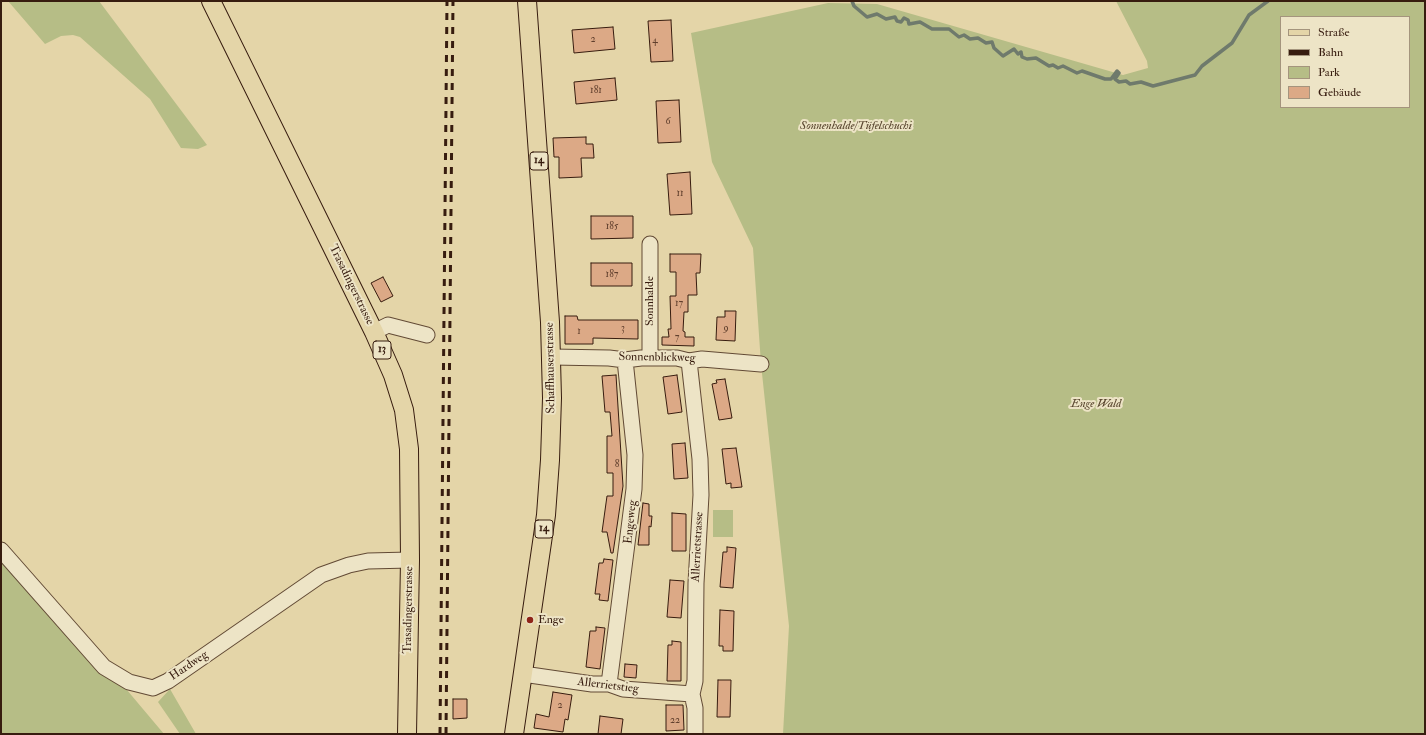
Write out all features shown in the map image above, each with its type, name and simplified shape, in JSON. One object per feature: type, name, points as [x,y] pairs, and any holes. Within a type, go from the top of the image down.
[{"type":"main road","name":"Trasadingerstrasse","points":[[211,1],[374,332],[398,391],[406,425],[409,449],[410,560],[407,734]]},
{"type":"main road","name":"Schaffhauserstrasse","points":[[514,734],[546,514],[550,460],[552,357],[527,1]]},
{"type":"street","name":"Sonnhalde","points":[[650,244],[650,358]]},
{"type":"street","points":[[374,332],[388,325],[427,335]]},
{"type":"street","name":"Sonnenblickweg","points":[[552,357],[610,358],[625,360],[677,358],[689,361],[702,359],[761,364]]},
{"type":"street","name":"Engeweg","points":[[609,684],[634,490],[634,448],[625,360]]},
{"type":"street","name":"Allerrietstrasse","points":[[689,361],[700,460],[701,495],[696,584],[695,681],[692,694],[695,708],[695,734]]},
{"type":"street","name":"Hardweg","points":[[1,550],[104,667],[129,682],[153,688],[168,681],[321,575],[362,562],[410,560]]},
{"type":"street","name":"Allerrietstieg","points":[[523,674],[592,684],[609,684],[623,689],[692,694]]},
{"type":"green space","points":[[8,1],[99,1],[207,145],[198,149],[181,148],[150,99],[80,37],[73,35],[61,36],[45,44]]},
{"type":"green space","name":"Enge Wald","points":[[1116,1],[1425,1],[1425,734],[783,734],[789,626],[761,364],[753,248],[712,162],[691,33],[828,3],[877,4],[1123,75],[1148,68],[1147,61]]},
{"type":"green space","points":[[713,510],[733,510],[733,537],[713,537]]},
{"type":"green space","points":[[1,540],[47,595],[164,734],[1,734]]},
{"type":"green space","points":[[170,689],[196,734],[180,734],[158,702]]},
{"type":"building","points":[[671,20],[673,61],[651,62],[648,21]]},
{"type":"building","points":[[613,27],[615,49],[574,53],[572,30]]},
{"type":"building","points":[[615,78],[617,100],[576,104],[574,82]]},
{"type":"building","points":[[679,100],[681,142],[658,143],[656,101]]},
{"type":"building","points":[[586,137],[586,144],[593,144],[594,158],[581,158],[582,177],[559,178],[559,157],[554,157],[553,138]]},
{"type":"building","points":[[690,172],[692,214],[670,215],[667,174]]},
{"type":"building","points":[[591,216],[633,216],[633,238],[591,239]]},
{"type":"building","points":[[670,254],[701,254],[700,273],[696,273],[697,295],[688,295],[688,312],[684,312],[683,331],[685,332],[685,337],[694,337],[694,346],[662,345],[662,337],[669,337],[668,329],[671,329],[670,296],[676,296],[676,272],[670,272]]},
{"type":"building","points":[[591,263],[632,263],[632,286],[591,286]]},
{"type":"building","points":[[383,277],[393,296],[381,302],[371,283]]},
{"type":"building","points":[[725,311],[736,311],[735,341],[716,340],[717,317],[725,317]]},
{"type":"building","points":[[565,316],[577,316],[578,320],[638,320],[638,339],[593,338],[593,344],[565,344]]},
{"type":"building","points":[[616,375],[623,486],[613,553],[611,553],[607,532],[602,532],[607,496],[613,496],[613,473],[607,473],[607,436],[612,436],[610,412],[605,412],[602,376]]},
{"type":"building","points":[[677,375],[682,412],[668,414],[663,377]]},
{"type":"building","points":[[725,379],[732,418],[719,420],[712,384],[717,383],[716,380]]},
{"type":"building","points":[[685,443],[688,478],[674,479],[672,444]]},
{"type":"building","points":[[736,448],[742,487],[731,488],[731,483],[726,484],[722,449]]},
{"type":"building","points":[[643,503],[649,504],[649,516],[652,516],[651,527],[649,526],[649,545],[638,545]]},
{"type":"building","points":[[672,513],[686,514],[686,551],[672,551]]},
{"type":"building","points":[[727,547],[736,548],[733,588],[720,587],[723,552],[727,552]]},
{"type":"building","points":[[604,559],[613,560],[608,601],[599,600],[600,594],[595,594],[599,563],[603,563]]},
{"type":"building","points":[[670,580],[684,581],[681,618],[667,617]]},
{"type":"building","points":[[720,610],[734,611],[733,651],[723,651],[723,646],[719,646]]},
{"type":"building","points":[[596,627],[605,628],[600,669],[586,667],[590,631],[596,631]]},
{"type":"building","points":[[672,641],[681,642],[681,681],[667,681],[668,645],[672,645]]},
{"type":"building","points":[[625,664],[637,665],[636,678],[624,677]]},
{"type":"building","points":[[718,680],[731,680],[730,717],[717,717]]},
{"type":"building","points":[[553,692],[572,695],[568,720],[565,719],[563,732],[534,728],[536,714],[549,717]]},
{"type":"building","points":[[453,699],[467,699],[467,718],[453,719]]},
{"type":"building","points":[[666,705],[683,705],[684,730],[666,731]]},
{"type":"building","points":[[600,716],[623,719],[621,734],[598,734]]},
{"type":"waterway","points":[[852,1],[854,6],[867,17],[877,14],[886,19],[895,17],[897,21],[901,22],[904,18],[908,20],[909,24],[920,22],[932,29],[949,29],[959,37],[964,35],[970,39],[978,38],[986,43],[992,42],[994,48],[1003,56],[1014,49],[1018,54],[1021,52],[1022,57],[1027,59],[1036,58],[1049,66],[1053,65],[1058,68],[1063,66],[1077,73],[1082,71],[1105,79],[1111,79],[1117,71],[1119,73],[1115,79],[1119,82],[1126,81],[1130,84],[1141,82],[1153,86],[1195,75],[1202,66],[1232,43],[1249,15],[1268,1]]},
{"type":"railway","points":[[440,734],[447,1]]},
{"type":"railway","points":[[446,734],[453,1]]},
{"type":"place","name":"Enge","points":[[530,620]]},
{"type":"park label","name":"Sonnenhalde/Tüfelschuchi","points":[[856,126]]}]
